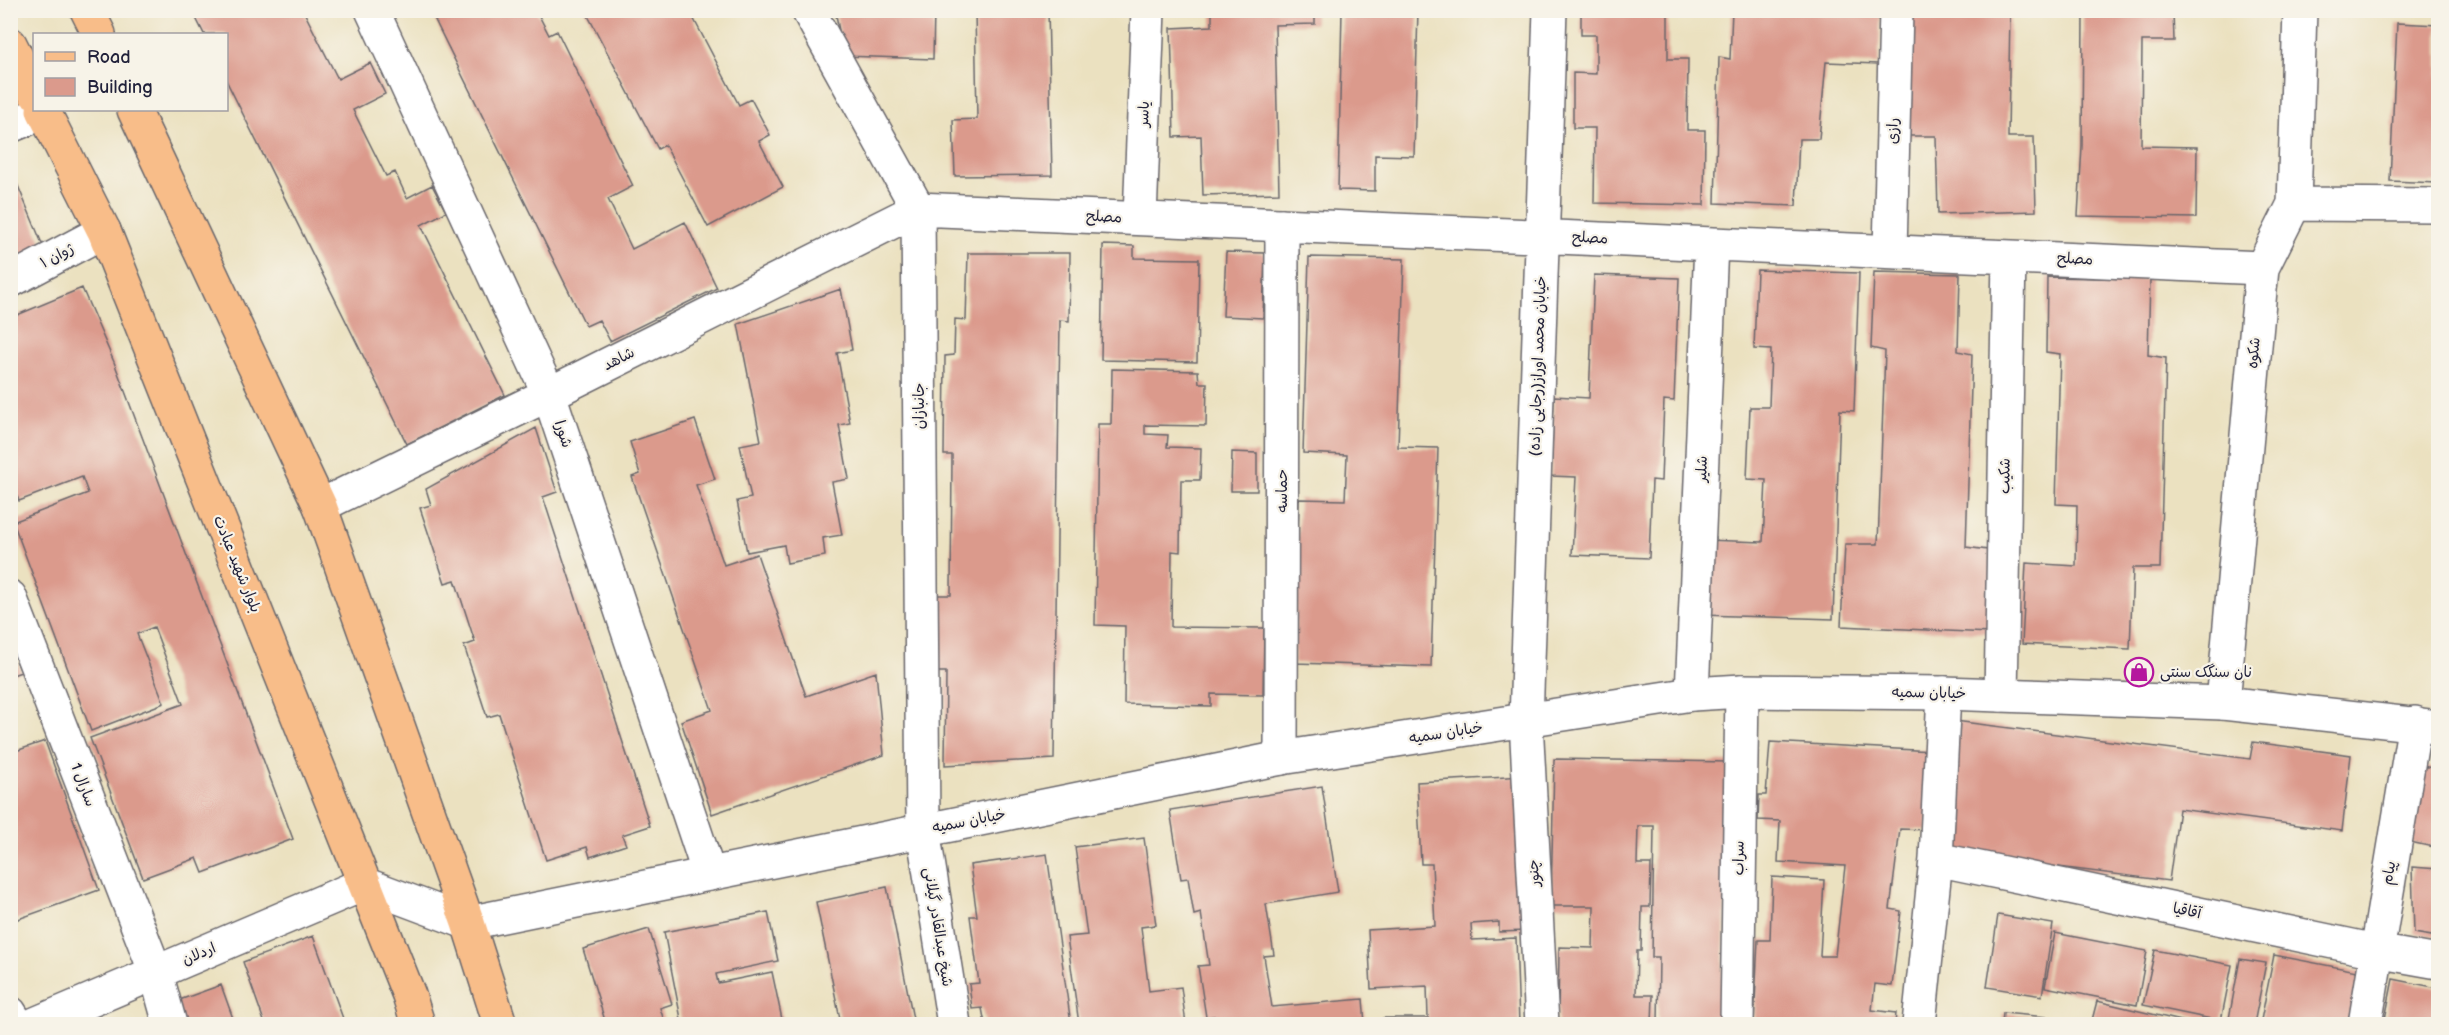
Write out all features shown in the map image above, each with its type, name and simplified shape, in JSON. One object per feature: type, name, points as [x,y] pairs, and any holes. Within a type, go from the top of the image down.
[{"type":"main road","points":[[87,10],[98,33]]},
{"type":"main road","name":"بلوار شهید عبادت","points":[[10,44],[33,89]]},
{"type":"main road","name":"بلوار شهید عبادت","points":[[44,111],[105,231],[409,995],[418,1024]]},
{"type":"main road","points":[[134,111],[320,506],[468,923],[500,1024]]},
{"type":"street","name":"شورا","points":[[372,10],[549,394],[710,874]]},
{"type":"street","name":"جانبازان","points":[[808,10],[918,209],[923,830]]},
{"type":"street","name":"یاسر","points":[[1140,219],[1148,10]]},
{"type":"street","name":"خیابان محمد اوراز(رجایی زاده)","points":[[1526,720],[1550,10]]},
{"type":"street","name":"رازی","points":[[1890,251],[1896,10]]},
{"type":"street","name":"شکوه","points":[[2223,703],[2262,268],[2294,204],[2300,10]]},
{"type":"street","points":[[10,126],[33,110]]},
{"type":"street","points":[[2294,204],[2439,205]]},
{"type":"street","name":"شاهد","points":[[320,506],[918,209]]},
{"type":"street","name":"مصلح","points":[[918,209],[2262,268]]},
{"type":"street","name":"حماسه","points":[[1281,758],[1282,225]]},
{"type":"street","name":"ژوان ۱","points":[[10,281],[105,231]]},
{"type":"street","name":"شلیر","points":[[1692,694],[1711,244]]},
{"type":"street","name":"شکیب","points":[[2001,695],[2009,256]]},
{"type":"street","name":"سارال 1","points":[[10,597],[156,973],[170,1024]]},
{"type":"street","name":"خیابان سمیه","points":[[468,923],[1281,758],[1692,694],[1742,692],[1944,693],[2223,703],[2427,725]]},
{"type":"street","name":"سراب","points":[[1737,1024],[1742,692]]},
{"type":"street","points":[[1919,1024],[1936,859],[1944,693]]},
{"type":"street","name":"چنور","points":[[1526,720],[1542,1024]]},
{"type":"street","name":"پیام","points":[[2365,1024],[2376,951],[2427,725]]},
{"type":"street","name":"شیخ عبدالقادر گیلانی","points":[[923,830],[954,1024]]},
{"type":"street","name":"آقاقیا","points":[[1936,859],[2376,951],[2439,962]]},
{"type":"street","points":[[364,884],[468,923]]},
{"type":"street","name":"اردلان","points":[[34,1024],[364,884]]},
{"type":"street","points":[[10,1013],[17,1024]]},
{"type":"building","points":[[192,10],[303,10],[338,79],[370,63],[385,94],[353,110],[386,176],[395,172],[407,198],[432,185],[446,212],[421,225],[505,395],[407,444],[228,84],[228,33],[204,33]]},
{"type":"building","points":[[430,10],[536,10],[549,35],[557,31],[633,186],[608,199],[632,249],[685,222],[717,288],[610,341],[599,320],[586,326]]},
{"type":"building","points":[[585,10],[689,10],[739,105],[751,99],[770,135],[759,141],[783,187],[708,227],[665,145],[658,149]]},
{"type":"building","points":[[835,10],[934,10],[933,59],[844,56]]},
{"type":"building","points":[[975,10],[1048,10],[1052,175],[955,176],[953,120],[977,119]]},
{"type":"building","points":[[1212,10],[1315,10],[1315,24],[1275,25],[1279,193],[1203,195],[1201,136],[1174,137],[1171,28],[1212,26]]},
{"type":"building","points":[[1342,10],[1418,10],[1414,156],[1375,155],[1375,191],[1338,190]]},
{"type":"building","points":[[1581,10],[1668,10],[1668,59],[1688,59],[1687,130],[1705,130],[1704,205],[1594,203],[1595,128],[1573,128],[1573,73],[1596,74],[1596,35],[1581,35]]},
{"type":"building","points":[[1732,10],[1881,10],[1878,64],[1826,62],[1819,139],[1799,139],[1796,206],[1715,203],[1719,57],[1730,59]]},
{"type":"building","points":[[1908,10],[2010,10],[2008,137],[2034,137],[2036,211],[1938,214],[1936,136],[1906,136]]},
{"type":"building","points":[[2083,12],[2173,12],[2174,41],[2142,41],[2141,146],[2197,147],[2196,218],[2078,216],[2082,146]]},
{"type":"building","points":[[2397,23],[2438,25],[2438,183],[2390,181]]},
{"type":"building","points":[[11,169],[48,258],[11,274]]},
{"type":"building","points":[[1103,245],[1134,246],[1134,258],[1199,259],[1197,362],[1101,360]]},
{"type":"building","points":[[1226,252],[1265,253],[1263,318],[1223,316]]},
{"type":"building","points":[[968,253],[1070,253],[1069,321],[1060,320],[1054,759],[945,765],[946,672],[937,672],[938,595],[951,595],[952,455],[944,455],[945,356],[954,355],[955,319],[966,320]]},
{"type":"building","points":[[1309,257],[1404,259],[1398,447],[1438,448],[1431,667],[1294,663],[1299,499],[1345,500],[1347,455],[1303,453]]},
{"type":"building","points":[[1757,270],[1859,273],[1854,411],[1840,410],[1833,619],[1701,615],[1704,540],[1763,542],[1766,480],[1747,479],[1750,407],[1769,407],[1771,350],[1754,349]]},
{"type":"building","points":[[1874,272],[1960,274],[1958,351],[1972,354],[1966,547],[1995,551],[1990,633],[1841,626],[1845,544],[1878,544],[1885,351],[1871,348]]},
{"type":"building","points":[[1594,275],[1679,278],[1674,401],[1664,400],[1661,481],[1652,480],[1649,558],[1572,555],[1576,477],[1551,476],[1554,396],[1589,398]]},
{"type":"building","points":[[2047,277],[2150,279],[2148,355],[2166,358],[2160,568],[2133,568],[2130,649],[2022,644],[2026,563],[2076,566],[2077,505],[2056,504],[2060,354],[2046,352]]},
{"type":"building","points":[[82,288],[114,362],[293,839],[203,873],[197,858],[143,878],[90,738],[183,704],[154,627],[137,634],[164,703],[91,731],[13,522],[88,493],[82,477],[19,501],[10,479],[10,318]]},
{"type":"building","points":[[841,289],[852,350],[837,353],[850,423],[839,425],[849,479],[832,482],[842,535],[823,538],[825,556],[787,563],[784,545],[747,552],[737,501],[751,498],[740,445],[761,441],[738,324]]},
{"type":"building","points":[[1112,369],[1198,371],[1199,383],[1207,383],[1206,426],[1145,425],[1145,434],[1168,435],[1167,447],[1201,448],[1200,480],[1181,480],[1180,552],[1172,551],[1171,627],[1264,628],[1263,695],[1211,694],[1211,706],[1124,704],[1125,626],[1095,625],[1098,424],[1111,424]]},
{"type":"building","points":[[695,420],[715,479],[696,485],[724,565],[757,554],[806,696],[876,672],[884,755],[712,814],[681,721],[712,710],[632,477],[640,474],[630,442]]},
{"type":"building","points":[[536,428],[557,492],[543,497],[650,826],[622,835],[626,845],[590,857],[587,847],[546,860],[499,714],[487,717],[464,646],[475,642],[455,580],[445,583],[420,508],[431,505],[426,489]]},
{"type":"building","points":[[1232,452],[1257,453],[1257,491],[1231,491]]},
{"type":"building","points":[[10,645],[21,672],[10,676]]},
{"type":"building","points":[[1955,721],[2250,759],[2253,742],[2351,755],[2342,831],[2179,809],[2169,881],[1939,852]]},
{"type":"building","points":[[45,741],[99,890],[10,922],[10,753]]},
{"type":"building","points":[[1770,742],[1932,751],[1927,830],[1900,829],[1890,909],[1901,911],[1892,986],[1875,984],[1872,1010],[1896,1013],[1895,1024],[1754,1024],[1758,940],[1770,940],[1772,877],[1824,880],[1820,956],[1835,956],[1845,866],[1778,862],[1780,821],[1758,820],[1759,795],[1766,795]]},
{"type":"building","points":[[1554,759],[1730,762],[1721,1024],[1658,1024],[1659,957],[1652,957],[1654,826],[1638,826],[1637,864],[1651,864],[1650,907],[1642,907],[1641,951],[1637,951],[1636,995],[1653,995],[1652,1024],[1558,1024],[1559,947],[1593,948],[1594,906],[1551,906]]},
{"type":"building","points":[[2412,764],[2438,769],[2438,848],[2396,839]]},
{"type":"building","points":[[1525,776],[1526,931],[1499,932],[1499,922],[1471,924],[1472,940],[1516,938],[1519,1024],[1383,1024],[1383,1018],[1428,1018],[1427,986],[1371,989],[1368,930],[1435,926],[1432,864],[1421,864],[1417,782]]},
{"type":"building","points":[[1322,786],[1338,892],[1266,904],[1274,955],[1264,956],[1272,1007],[1363,999],[1365,1024],[1215,1024],[1214,1016],[1206,1017],[1198,966],[1209,965],[1201,913],[1194,915],[1188,878],[1181,879],[1170,810]]},
{"type":"building","points":[[1144,838],[1156,925],[1141,927],[1149,991],[1181,987],[1186,1024],[1079,1024],[1067,937],[1087,935],[1075,847]]},
{"type":"building","points":[[1047,854],[1071,1024],[985,1024],[982,1008],[972,1009],[969,984],[979,983],[970,916],[977,916],[970,865]]},
{"type":"building","points":[[2412,867],[2438,869],[2438,937],[2414,933]]},
{"type":"building","points":[[887,887],[914,1024],[841,1024],[816,902]]},
{"type":"building","points":[[768,912],[778,961],[716,974],[718,983],[772,972],[783,1024],[682,1024],[664,932]]},
{"type":"building","points":[[1998,915],[2053,924],[2042,996],[1987,987]]},
{"type":"building","points":[[649,929],[672,1004],[660,1008],[665,1024],[606,1024],[583,949]]},
{"type":"building","points":[[2055,933],[2147,951],[2137,1005],[2045,987]]},
{"type":"building","points":[[313,936],[345,1024],[265,1024],[243,962]]},
{"type":"building","points":[[2155,950],[2232,965],[2221,1021],[2143,1005]]},
{"type":"building","points":[[2274,955],[2362,972],[2352,1024],[2283,1024],[2261,1020]]},
{"type":"building","points":[[2240,959],[2266,963],[2254,1024],[2228,1024]]},
{"type":"building","points":[[2393,979],[2438,988],[2438,1024],[2384,1024]]},
{"type":"building","points":[[221,985],[235,1024],[182,1024],[174,1002]]},
{"type":"building","points":[[2097,1001],[2194,1024],[2091,1024]]},
{"type":"building","points":[[2003,1013],[2079,1020],[2079,1024],[2002,1024]]},
{"type":"place","name":"نان سنگک سنتی","points":[[2139,672]]}]
